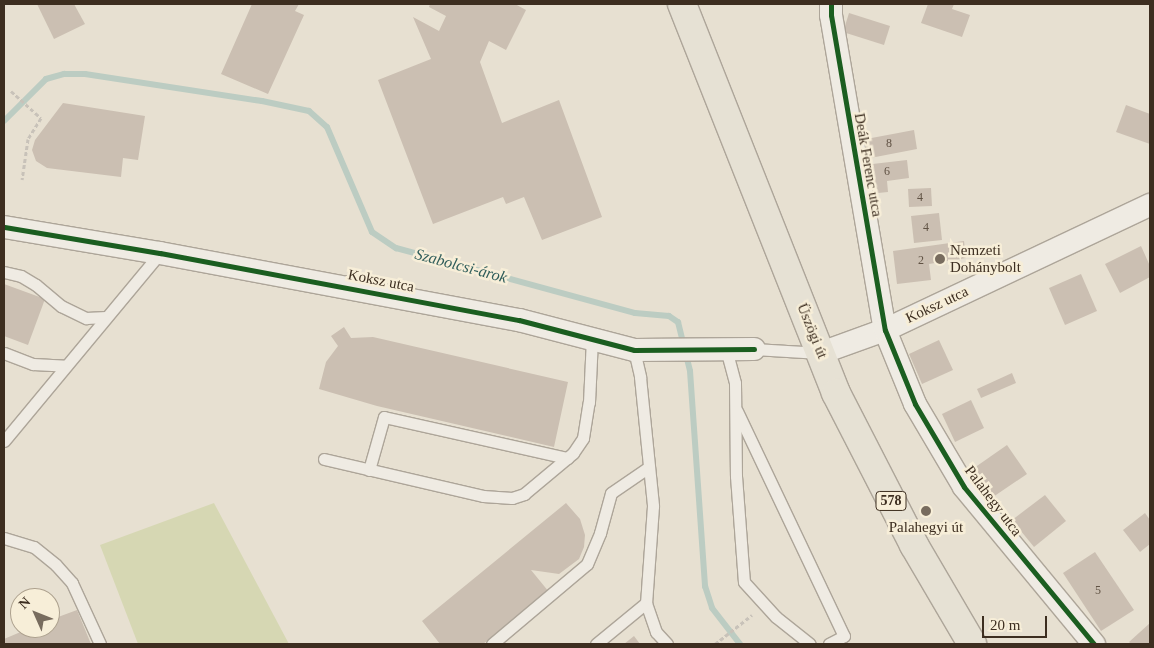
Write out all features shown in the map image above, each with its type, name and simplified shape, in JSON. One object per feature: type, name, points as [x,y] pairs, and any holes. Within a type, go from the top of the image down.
[{"type":"main road","name":"Üszögi út","points":[[682,4],[709,77],[836,393],[914,545],[972,644]]},
{"type":"street","name":"Deák Ferenc utca","points":[[831,4],[835,43],[885,330]]},
{"type":"street","name":"Koksz utca","points":[[821,353],[885,330],[1150,205]]},
{"type":"street","name":"Koksz utca","points":[[4,227],[160,253],[519,320],[634,350],[754,349]]},
{"type":"street","name":"Palahegy utca","points":[[885,330],[915,404],[964,487],[1094,644]]},
{"type":"lane","points":[[4,441],[160,253]]},
{"type":"lane","points":[[4,272],[21,276],[36,285],[61,306],[86,318],[106,317]]},
{"type":"lane","points":[[324,459],[483,496],[512,498],[524,494],[567,458],[584,438],[592,339]]},
{"type":"lane","points":[[726,349],[735,383],[736,476],[744,582],[776,617],[810,644]]},
{"type":"lane","name":"Koksz utca","points":[[754,349],[821,353]]},
{"type":"lane","points":[[634,350],[640,377],[653,506],[646,603],[656,632],[667,644]]},
{"type":"lane","points":[[4,353],[33,364],[66,366]]},
{"type":"lane","points":[[735,407],[844,636],[829,644]]},
{"type":"lane","points":[[369,470],[384,417],[567,458]]},
{"type":"lane","points":[[492,644],[587,564],[600,533],[611,493],[649,468]]},
{"type":"lane","points":[[4,538],[34,548],[56,565],[72,583],[100,644]]},
{"type":"lane","points":[[596,644],[646,603]]},
{"type":"path","points":[[11,91],[41,118],[28,139],[22,180]]},
{"type":"path","points":[[715,644],[738,626]]},
{"type":"green space","points":[[214,503],[289,644],[138,644],[100,545]]},
{"type":"building","points":[[37,4],[74,4],[85,24],[54,39]]},
{"type":"building","points":[[252,4],[299,4],[295,11],[304,15],[268,94],[221,74]]},
{"type":"building","points":[[430,4],[515,4],[526,10],[506,50],[489,41],[480,62],[502,123],[559,100],[602,217],[542,240],[524,197],[506,204],[503,197],[433,224],[378,80],[431,59],[413,17],[439,31],[446,16],[429,7]]},
{"type":"building","points":[[928,4],[954,4],[952,9],[970,15],[962,37],[921,23]]},
{"type":"building","points":[[849,13],[890,26],[884,45],[843,32]]},
{"type":"building","points":[[63,103],[145,116],[138,160],[123,158],[121,177],[47,168],[36,161],[32,150],[35,140]]},
{"type":"building","points":[[1126,105],[1150,114],[1150,144],[1116,132]]},
{"type":"building","points":[[914,130],[917,149],[865,159],[861,140]]},
{"type":"building","points":[[907,160],[909,178],[887,181],[888,192],[868,194],[864,165]]},
{"type":"building","points":[[931,188],[932,206],[909,207],[908,189]]},
{"type":"building","points":[[939,213],[942,240],[914,243],[911,216]]},
{"type":"building","points":[[964,241],[966,258],[929,264],[931,280],[897,284],[893,251]]},
{"type":"building","points":[[1141,246],[1150,266],[1150,277],[1120,293],[1105,264]]},
{"type":"building","points":[[1081,274],[1097,311],[1065,325],[1049,288]]},
{"type":"building","points":[[4,284],[45,299],[28,345],[4,336]]},
{"type":"building","points":[[344,327],[351,338],[373,337],[568,382],[554,447],[377,406],[319,389],[326,362],[338,346],[331,336]]},
{"type":"building","points":[[939,340],[953,370],[922,384],[909,354]]},
{"type":"building","points":[[1012,373],[1016,383],[981,398],[977,389]]},
{"type":"building","points":[[971,400],[984,428],[955,442],[942,414]]},
{"type":"building","points":[[1007,445],[1027,474],[993,497],[974,468]]},
{"type":"building","points":[[1045,495],[1066,521],[1034,547],[1012,520]]},
{"type":"building","points":[[566,503],[580,519],[585,535],[584,547],[579,559],[559,574],[531,570],[549,592],[483,644],[440,644],[422,621]]},
{"type":"building","points":[[1145,513],[1150,520],[1150,544],[1140,552],[1123,530]]},
{"type":"building","points":[[1095,552],[1134,610],[1101,631],[1063,573]]},
{"type":"building","points":[[77,610],[91,644],[4,644],[4,639],[10,636],[10,638],[60,638],[60,616]]},
{"type":"building","points":[[1150,623],[1150,644],[1131,644],[1129,642]]},
{"type":"building","points":[[634,636],[640,644],[624,644]]},
{"type":"waterway","name":"Szabolcsi-árok","points":[[4,121],[46,79],[64,74],[85,74],[262,101],[309,111],[327,127],[372,232],[396,248],[635,313],[669,316],[678,322],[690,371],[705,586],[712,608],[740,644]]},
{"type":"cycle path","points":[[831,4],[831,15],[885,330],[915,404],[964,487],[1094,644]]},
{"type":"cycle path","points":[[4,227],[160,253],[519,320],[634,350],[754,349]]},
{"type":"place","name":"Nemzeti Dohánybolt","points":[[940,259]]},
{"type":"place","name":"Palahegyi út","points":[[926,511]]}]
